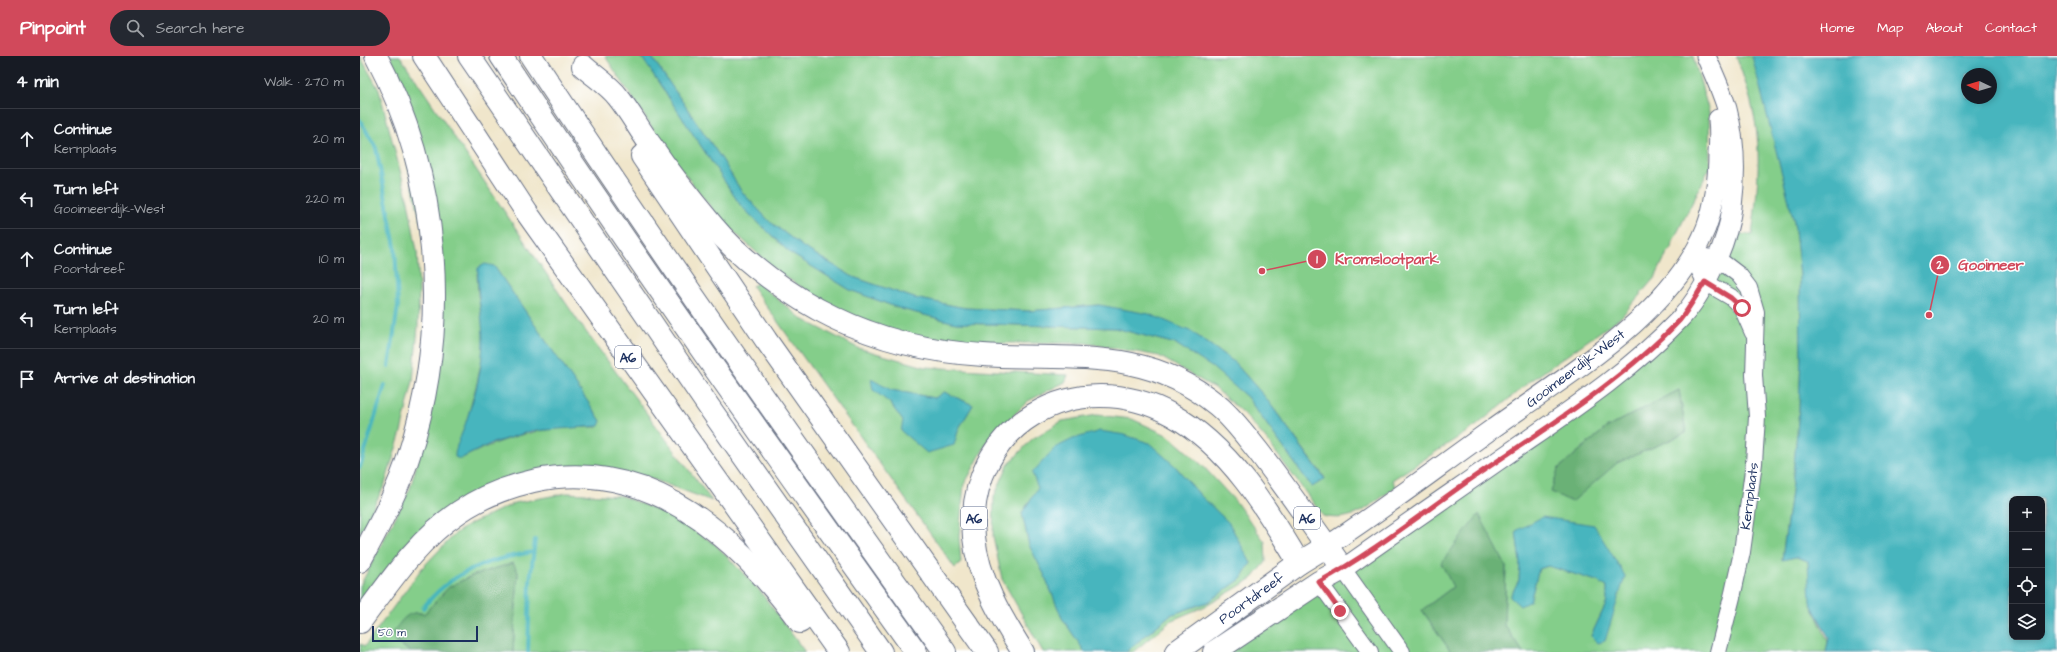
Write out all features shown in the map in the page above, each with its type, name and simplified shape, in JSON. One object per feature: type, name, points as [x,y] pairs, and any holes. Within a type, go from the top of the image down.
[{"type":"main road","points":[[360,561],[377,529],[409,455],[431,362],[434,325],[435,286],[432,248],[421,179],[411,137],[398,100],[376,56]]},
{"type":"main road","name":"A6","points":[[424,56],[527,213],[839,652]]},
{"type":"main road","points":[[469,56],[709,407],[881,652]]},
{"type":"main road","points":[[501,56],[585,183],[721,379],[916,652]]},
{"type":"main road","points":[[531,56],[605,168],[777,418],[945,652]]},
{"type":"main road","name":"A6","points":[[580,61],[617,96],[651,146],[714,228],[746,258],[790,293],[833,317],[864,330],[937,351],[984,355],[1059,356],[1114,360],[1156,370],[1182,381],[1202,394],[1230,416],[1287,489],[1327,546]]},
{"type":"main road","name":"A6","points":[[580,61],[762,334],[987,652]]},
{"type":"main road","name":"A6","points":[[1023,652],[997,606],[982,574],[974,537],[974,515],[985,472],[996,451],[1018,426],[1033,414],[1052,404],[1073,398],[1114,396],[1139,402],[1172,415],[1209,442],[1238,474],[1264,507],[1299,563]]},
{"type":"main road","points":[[360,622],[401,567],[439,528],[459,512],[487,496],[514,485],[568,476],[596,477],[633,486],[661,496],[706,522],[749,560],[791,610],[822,652]]},
{"type":"main road","points":[[1327,546],[1343,569]]},
{"type":"main road","name":"Poortdreef","points":[[1176,652],[1299,563],[1327,546]]},
{"type":"main road","points":[[1299,563],[1319,582]]},
{"type":"main road","name":"Poortdreef","points":[[1214,652],[1319,582],[1343,569]]},
{"type":"street","name":"Gooimeerdijk-West","points":[[1327,546],[1410,491],[1617,339],[1660,298],[1692,255],[1706,228],[1713,203],[1718,175],[1719,124],[1709,63]]},
{"type":"street","name":"Gooimeerdijk-West","points":[[1343,569],[1630,366],[1680,319],[1705,282],[1718,259],[1726,236],[1732,207],[1734,159],[1726,109],[1709,63]]},
{"type":"street","name":"Kernplaats","points":[[1692,255],[1718,259],[1739,275],[1749,288],[1756,312],[1754,336],[1754,375],[1757,417],[1754,463],[1740,559],[1718,652]]},
{"type":"street","points":[[1692,255],[1705,282]]},
{"type":"street","name":"Kernplaats","points":[[1705,282],[1737,302],[1745,314],[1754,336]]},
{"type":"street","points":[[1343,569],[1402,652]]},
{"type":"street","points":[[1319,582],[1370,652]]},
{"type":"green space","points":[[360,56],[379,90],[408,201],[417,251],[419,290],[418,326],[413,381],[401,432],[385,484],[360,534]]},
{"type":"green space","points":[[383,56],[400,56],[578,321],[712,501],[644,476],[573,466],[496,483],[360,607],[360,586],[410,489],[433,405],[443,320]],"holes":[[[494,266],[601,421],[597,427],[559,428],[511,438],[495,443],[460,459],[455,452],[465,427],[482,358],[484,334],[478,295],[477,273]]]},
{"type":"green space","points":[[605,56],[641,56],[741,206],[790,253],[850,290],[901,309],[956,323],[1115,328],[1176,344],[1214,368],[1247,397],[1312,487],[1325,478],[1265,397],[1234,362],[1192,332],[1099,305],[1029,311],[965,308],[914,298],[853,277],[803,247],[769,221],[741,191],[723,161],[651,56],[1693,56],[1709,112],[1710,167],[1673,241],[1672,249],[1667,253],[1656,276],[1621,317],[1528,383],[1476,426],[1392,480],[1396,487],[1370,506],[1353,515],[1334,518],[1323,516],[1266,439],[1243,413],[1216,389],[1159,356],[1086,343],[978,343],[910,336],[845,314],[779,273],[720,219],[673,159]]},
{"type":"green space","points":[[1736,56],[1752,56],[1754,61],[1794,221],[1800,275],[1801,356],[1799,410],[1793,476],[1782,559],[1796,557],[1808,561],[1811,604],[1828,641],[1826,652],[1523,652],[1504,625],[1506,566],[1453,587],[1422,610],[1451,652],[1224,652],[1663,342],[1732,233],[1752,235],[1758,175],[1758,145],[1752,108]],"holes":[[[1679,390],[1686,433],[1617,463],[1558,469],[1606,428]],[[1516,531],[1625,576],[1591,636],[1607,602],[1607,587],[1597,581],[1548,566],[1539,569],[1530,601],[1510,597],[1519,580],[1520,562]]]},
{"type":"green space","points":[[758,283],[802,319],[858,348],[925,367],[1068,375],[1065,382],[1028,401],[988,441],[964,485],[959,536],[961,563],[955,568],[752,286]],"holes":[[[891,390],[935,398],[944,392],[973,405],[959,428],[953,445],[903,421],[890,403]]]},
{"type":"green space","points":[[1679,390],[1686,433],[1617,463],[1572,502],[1551,492],[1558,469],[1606,428]]},
{"type":"green space","points":[[1097,415],[1132,419],[1169,436],[1202,465],[1236,502],[1265,542],[1266,562],[1253,578],[1208,605],[1172,620],[1133,652],[1126,652],[1170,615],[1208,602],[1241,579],[1251,563],[1200,495],[1175,466],[1038,488],[1022,513],[1029,545],[1044,574],[1062,618],[1085,652],[1043,652],[1002,579],[993,536],[994,497],[1008,465],[1032,439],[1062,421]]},
{"type":"green space","points":[[567,493],[621,496],[670,515],[715,544],[760,591],[805,652],[513,652],[518,573],[513,563],[471,576],[449,587],[424,614],[416,612],[395,642],[411,652],[360,652],[361,644],[365,646],[422,568],[456,533],[470,524],[515,503]]},
{"type":"green space","points":[[1479,514],[1506,566],[1504,625],[1523,652],[1451,652],[1422,610],[1453,587],[1441,563]]},
{"type":"green space","points":[[513,563],[518,572],[513,652],[411,652],[395,641],[392,633],[405,617],[413,613],[424,614],[449,587],[471,576]]},
{"type":"water","points":[[641,56],[651,56],[723,161],[741,191],[769,221],[803,247],[853,277],[914,298],[965,308],[1029,311],[1099,305],[1149,314],[1192,332],[1234,362],[1265,397],[1325,479],[1312,487],[1247,397],[1213,368],[1176,344],[1115,328],[956,323],[901,309],[850,290],[790,253],[741,206]]},
{"type":"water","points":[[1752,56],[2057,56],[2057,652],[1826,652],[1829,638],[1810,602],[1808,561],[1796,557],[1782,560],[1793,476],[1799,410],[1801,356],[1800,275],[1794,221]]},
{"type":"water","points":[[485,264],[494,266],[601,421],[599,426],[531,431],[490,444],[460,459],[455,457],[457,445],[465,425],[481,365],[483,334],[478,290],[478,268]]},
{"type":"water","points":[[871,379],[891,390],[935,398],[944,392],[973,405],[959,428],[954,445],[927,453],[901,431],[903,421],[890,403],[873,390]]},
{"type":"water","points":[[1100,431],[1125,435],[1149,443],[1175,466],[1200,495],[1229,523],[1251,563],[1241,579],[1208,602],[1170,615],[1126,652],[1085,652],[1062,618],[1044,574],[1029,545],[1022,513],[1038,488],[1032,473],[1055,448],[1073,439]]},
{"type":"water","points":[[1542,517],[1594,525],[1625,576],[1605,641],[1598,643],[1591,636],[1607,602],[1607,587],[1597,581],[1548,566],[1539,569],[1530,601],[1520,606],[1510,597],[1519,580],[1520,562],[1516,531]]},
{"type":"waterway","points":[[360,120],[376,148],[395,247],[398,306],[389,366]]},
{"type":"waterway","points":[[360,467],[385,385]]},
{"type":"waterway","points":[[528,652],[530,581],[535,540]]},
{"type":"waterway","points":[[423,608],[434,595],[446,585],[472,569],[502,558],[533,552]]},
{"type":"place","name":"Kromslootpark","points":[[1262,271]]},
{"type":"place","name":"Gooimeer","points":[[1929,315]]},
{"type":"route","points":[[1340,611],[1319,582],[1343,569],[1630,366],[1680,319],[1705,282],[1737,302],[1742,308]]}]
